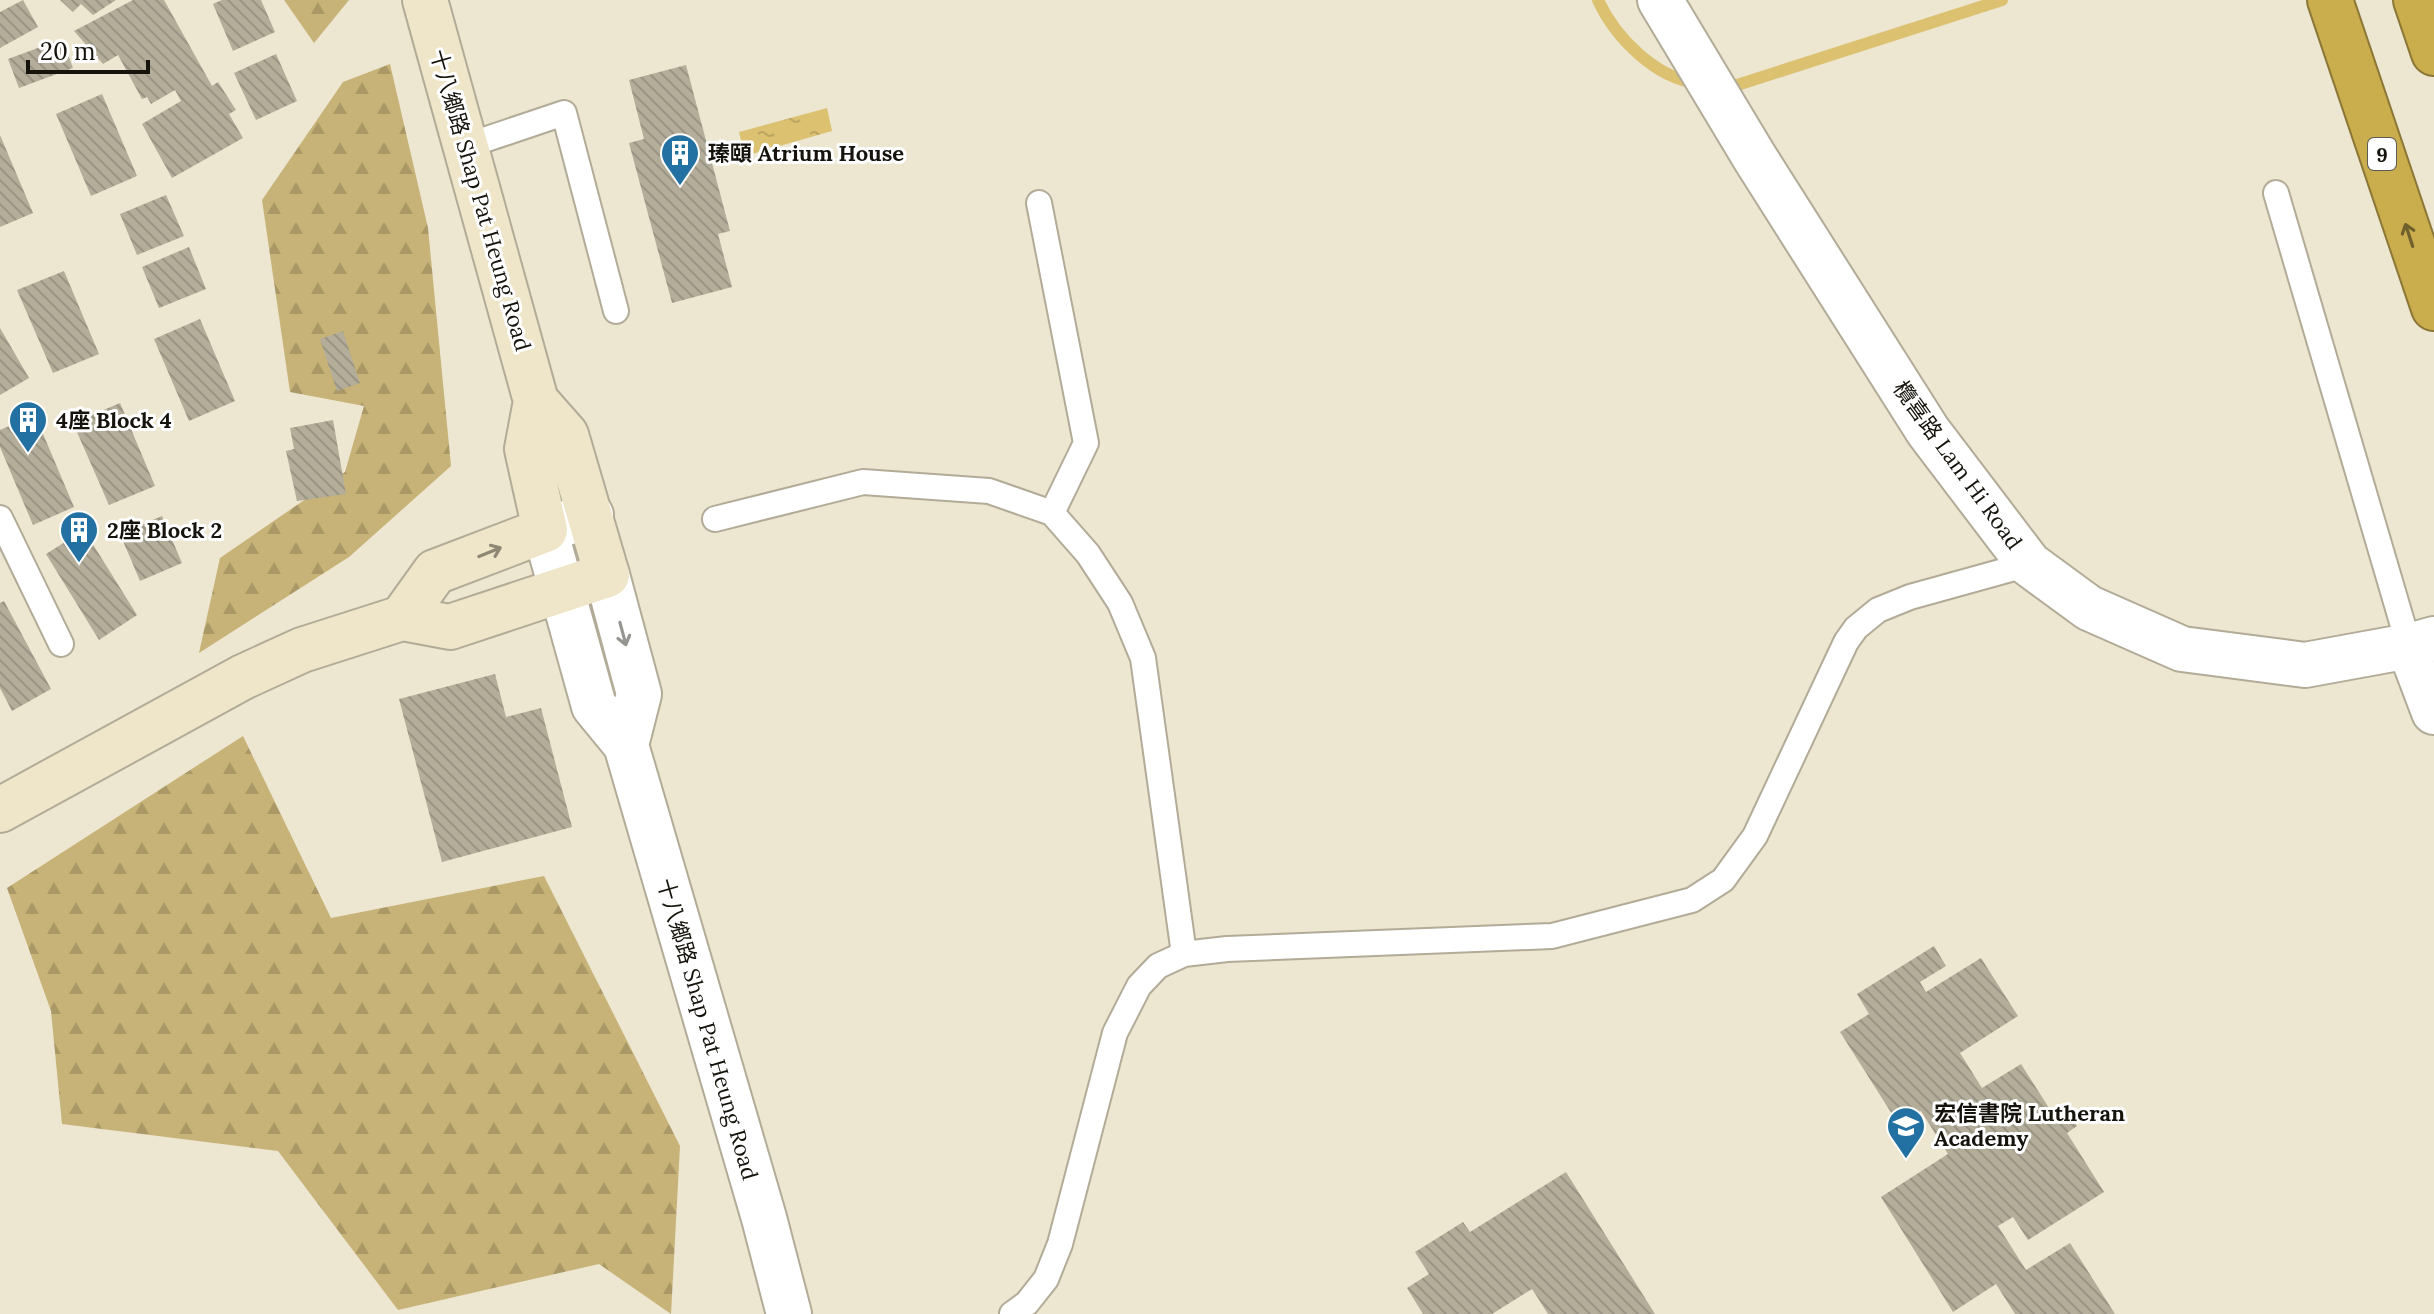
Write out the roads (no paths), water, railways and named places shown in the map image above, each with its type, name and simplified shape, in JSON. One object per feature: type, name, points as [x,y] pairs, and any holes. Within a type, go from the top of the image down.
[{"type":"highway","name":"9","points":[[2330,0],[2434,308]]},
{"type":"highway","points":[[2416,0],[2434,53]]},
{"type":"main road","name":"十八鄉路 Shap Pat Heung Road","points":[[425,0],[536,401],[527,449],[545,530]]},
{"type":"main road","name":"十八鄉路 Shap Pat Heung Road","points":[[536,401],[566,435],[607,575]]},
{"type":"main road","points":[[402,618],[435,572],[545,530]]},
{"type":"main road","points":[[0,810],[243,677],[302,650],[402,618],[450,627],[607,575]]},
{"type":"street","name":"欖喜路 Lam Hi Road","points":[[1664,8],[1928,431],[2029,564],[2089,608],[2182,649],[2305,665],[2421,642]]},
{"type":"street","points":[[545,530],[591,515]]},
{"type":"street","name":"十八鄉路 Shap Pat Heung Road","points":[[545,530],[594,706],[626,745],[764,1218],[789,1314]]},
{"type":"street","name":"十八鄉路 Shap Pat Heung Road","points":[[607,575],[639,694],[626,745]]},
{"type":"street","points":[[2421,642],[2434,712]]},
{"type":"lane","points":[[466,146],[564,113],[616,311]]},
{"type":"lane","points":[[2276,193],[2421,642]]},
{"type":"lane","points":[[1039,203],[1086,443],[1052,513]]},
{"type":"lane","points":[[715,519],[863,482],[989,491],[1052,513],[1088,554],[1120,603],[1143,658],[1184,954]]},
{"type":"lane","points":[[0,518],[61,644]]},
{"type":"lane","points":[[1012,1314],[1027,1303],[1046,1279],[1060,1244],[1115,1033],[1139,986],[1158,966],[1184,954],[1227,949],[1552,936],[1692,900],[1723,880],[1755,836],[1846,642],[1856,628],[1878,610],[1910,597],[2029,564]]},
{"type":"water","points":[[827,108],[832,131],[745,156],[739,132]]},
{"type":"waterway","points":[[1598,0],[1615,28],[1638,54],[1666,73],[1697,83]]},
{"type":"waterway","points":[[1723,86],[1731,87],[2002,0]]},
{"type":"place","name":"瑧頤 Atrium House","points":[[680,187]]},
{"type":"place","name":"4座 Block 4","points":[[28,454]]},
{"type":"place","name":"2座 Block 2","points":[[79,564]]},
{"type":"place","name":"宏信書院 Lutheran Academy","points":[[1906,1160]]}]
